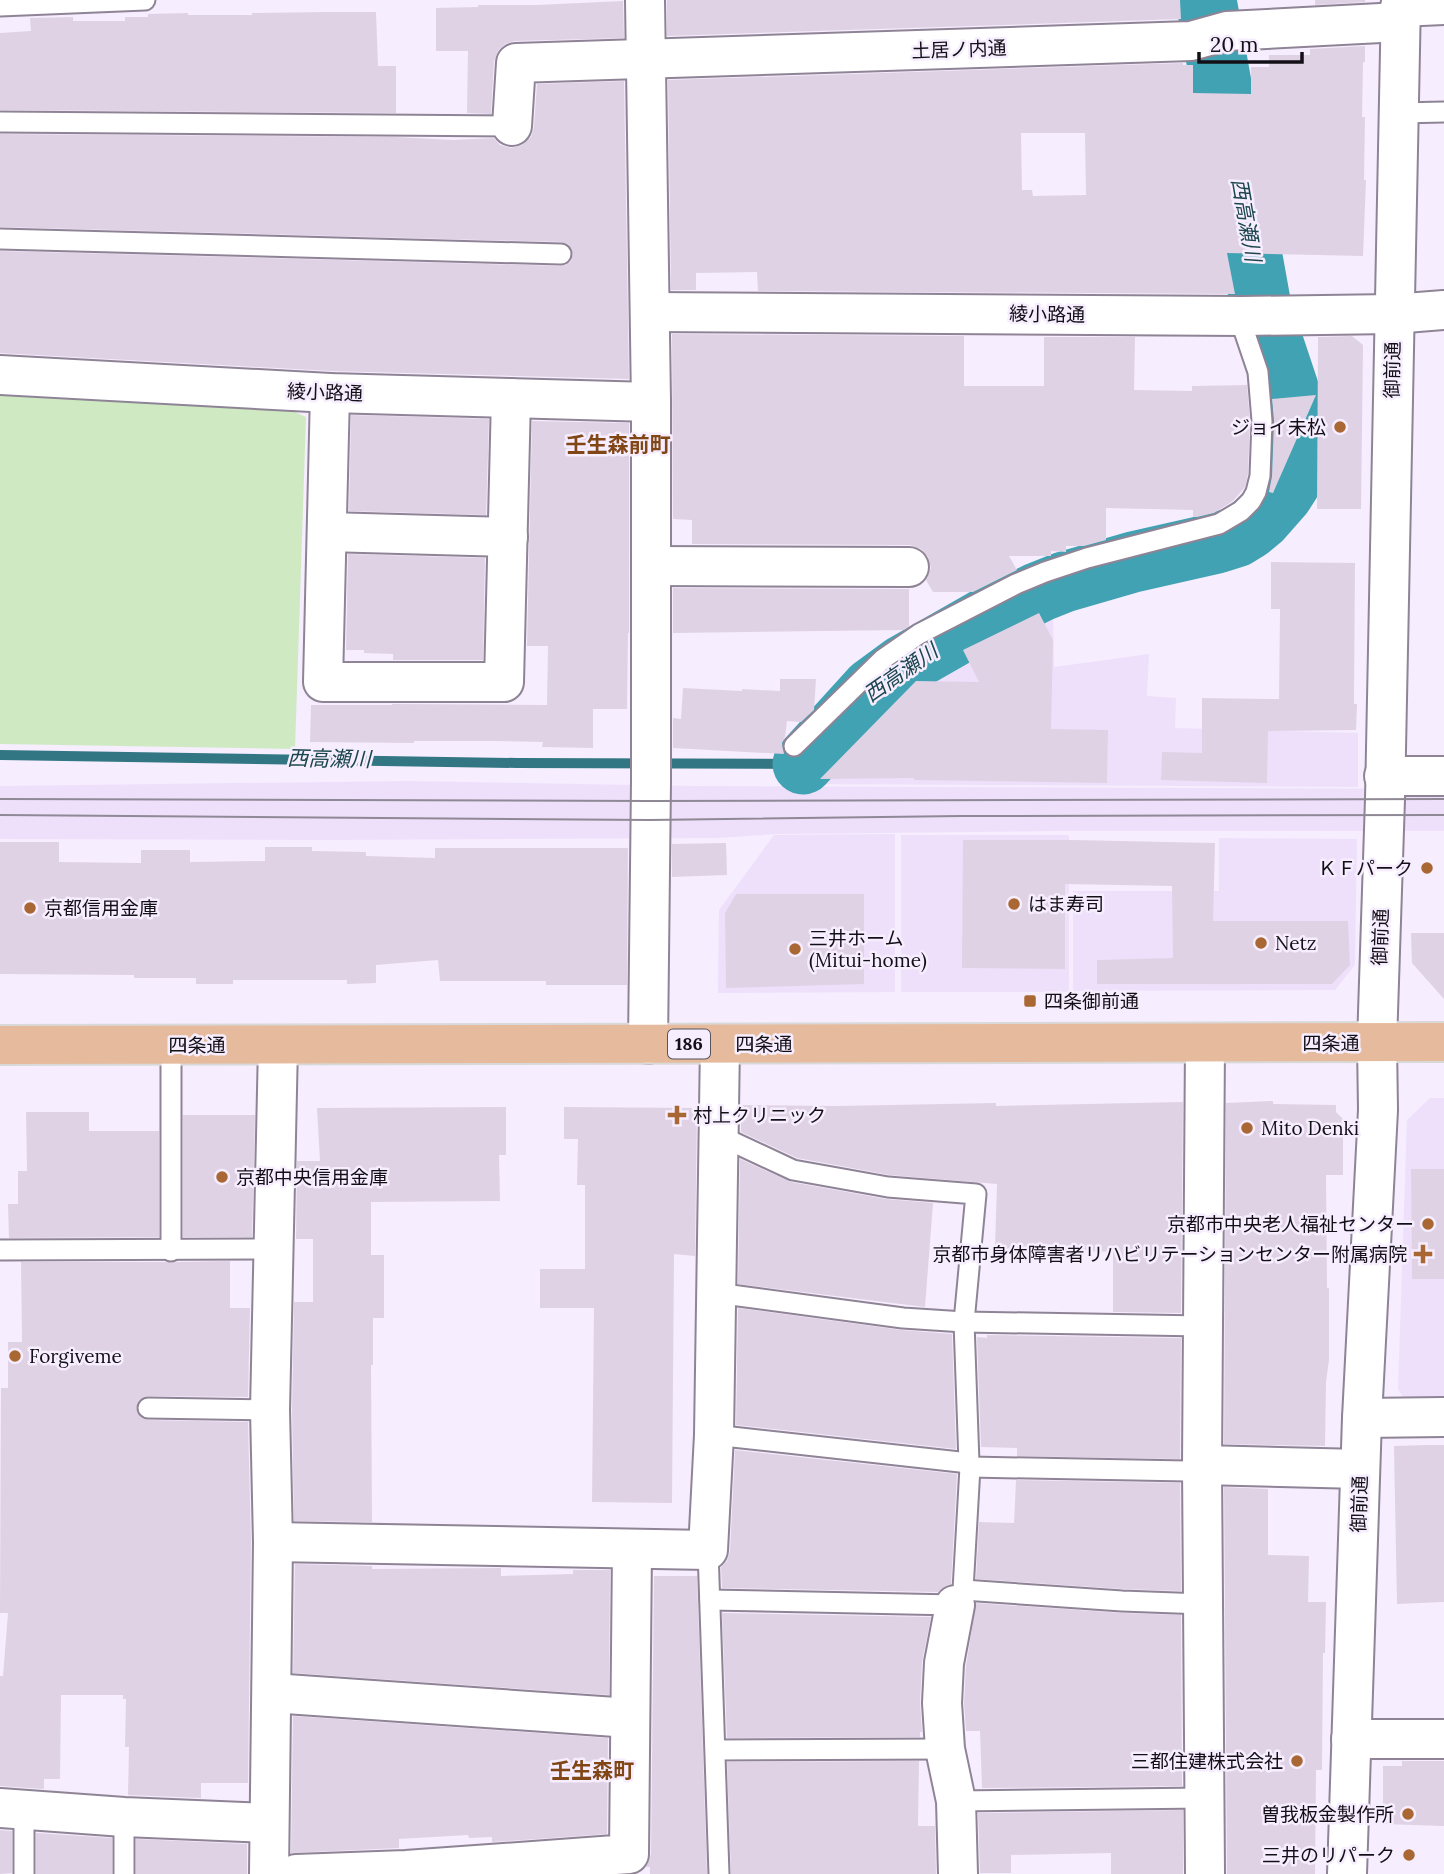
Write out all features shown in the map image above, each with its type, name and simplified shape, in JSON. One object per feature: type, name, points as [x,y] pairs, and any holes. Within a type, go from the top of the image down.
[{"type":"main road","name":"四条通","points":[[0,1045],[1444,1042]]},
{"type":"street","points":[[645,0],[651,402],[648,1044]]},
{"type":"street","name":"土居ノ内通","points":[[512,126],[516,63],[1207,37],[1444,5]]},
{"type":"street","name":"御前通","points":[[1347,1874],[1362,1418],[1378,1110],[1377,1043],[1400,10]]},
{"type":"street","name":"綾小路通","points":[[650,312],[1241,317],[1393,314],[1444,310]]},
{"type":"street","name":"綾小路通","points":[[0,375],[330,393],[651,402]]},
{"type":"street","points":[[330,393],[323,682],[504,682],[511,398]]},
{"type":"street","points":[[327,532],[508,537]]},
{"type":"street","points":[[651,566],[909,567]]},
{"type":"street","points":[[1384,776],[1444,776]]},
{"type":"street","points":[[272,1542],[708,1550],[713,1435],[720,1044]]},
{"type":"street","points":[[1205,1044],[1202,1465],[1205,1874]]},
{"type":"street","points":[[269,1874],[272,1693],[270,1409],[278,1045]]},
{"type":"street","points":[[1362,1418],[1444,1417]]},
{"type":"street","points":[[1202,1465],[1360,1468]]},
{"type":"street","points":[[296,1874],[406,1872],[629,1854],[632,1549]]},
{"type":"street","points":[[958,1874],[956,1801],[945,1749],[942,1703],[944,1663],[959,1598]]},
{"type":"street","points":[[272,1693],[630,1718]]},
{"type":"street","points":[[1351,1739],[1444,1740]]},
{"type":"street","points":[[12,1809],[268,1823]]},
{"type":"lane","points":[[0,6],[145,0]]},
{"type":"lane","points":[[1399,113],[1444,112]]},
{"type":"lane","points":[[0,122],[512,126]]},
{"type":"lane","points":[[0,239],[561,254]]},
{"type":"lane","points":[[794,747],[883,659],[919,634],[1045,572],[1087,558],[1219,524],[1241,511],[1251,501],[1261,476],[1262,421],[1258,372],[1241,317]]},
{"type":"lane","points":[[171,1045],[171,1251]]},
{"type":"lane","points":[[718,1135],[793,1170],[888,1187],[976,1194],[964,1322],[969,1465],[959,1598]]},
{"type":"lane","points":[[0,1250],[273,1249]]},
{"type":"lane","points":[[716,1293],[903,1318],[964,1322],[1203,1326]]},
{"type":"lane","points":[[148,1408],[270,1409]]},
{"type":"lane","points":[[713,1435],[969,1465],[1186,1471],[1202,1465]]},
{"type":"lane","points":[[708,1550],[719,1874]]},
{"type":"lane","points":[[710,1600],[959,1598],[1203,1604]]},
{"type":"lane","points":[[716,1750],[945,1749]]},
{"type":"lane","points":[[956,1801],[1203,1798]]},
{"type":"lane","points":[[12,1809],[24,1874]]},
{"type":"lane","points":[[124,1817],[124,1874]]},
{"type":"shaded area","points":[[1053,603],[1054,667],[1149,654],[1147,696],[1176,698],[1175,728],[1358,733],[1358,787],[811,784],[912,680],[957,651]]},
{"type":"shaded area","points":[[408,781],[693,786],[1444,789],[1444,831],[1056,831],[778,834],[717,838],[0,839],[0,786]]},
{"type":"shaded area","points":[[895,834],[895,992],[718,993],[719,910],[774,835]]},
{"type":"shaded area","points":[[901,835],[1069,835],[1069,992],[901,992]]},
{"type":"shaded area","points":[[1219,838],[1357,839],[1355,965],[1335,990],[1073,991],[1073,891],[1219,891]]},
{"type":"shaded area","name":"京都市身体障害者リハビリテーションセンター附属病院","points":[[1430,1098],[1444,1098],[1444,1402],[1407,1403],[1398,1389],[1407,1120]]},
{"type":"green space","points":[[0,394],[288,409],[306,417],[295,749],[0,744]]},
{"type":"building","points":[[667,0],[1180,0],[1181,19],[667,36]]},
{"type":"building","points":[[1315,0],[1365,0],[1365,2],[1315,5]]},
{"type":"building","points":[[623,1],[624,38],[515,41],[505,44],[494,61],[491,114],[467,113],[468,51],[436,51],[436,8]]},
{"type":"building","points":[[376,12],[378,66],[396,66],[396,113],[0,110],[0,33],[31,31],[30,18],[73,17],[73,21],[125,21],[125,17],[148,17],[148,14]]},
{"type":"building","points":[[1365,46],[1362,117],[1365,117],[1366,180],[1363,256],[1227,253],[1235,294],[758,291],[757,272],[696,273],[696,290],[671,290],[668,80],[1183,63],[1193,65],[1193,93],[1251,94],[1251,67],[1269,67],[1269,55],[1310,55],[1310,49]],"holes":[[[1021,133],[1085,133],[1086,195],[1033,196],[1032,190],[1022,190]]]},
{"type":"building","points":[[624,81],[629,379],[331,371],[0,353],[0,251],[561,266],[571,261],[573,254],[568,244],[561,242],[0,227],[0,134],[395,137],[453,140],[494,138],[500,145],[511,148],[522,145],[531,137],[537,84]]},
{"type":"building","points":[[672,334],[964,336],[964,386],[1044,386],[1044,337],[1135,337],[1134,390],[1192,391],[1192,386],[1247,385],[1250,421],[1245,487],[1233,501],[1214,513],[1197,517],[1193,517],[1193,510],[1106,508],[1106,540],[1084,546],[1066,546],[1066,552],[1051,551],[1051,556],[1009,556],[1017,570],[973,592],[933,592],[926,580],[931,568],[928,557],[921,549],[910,545],[692,544],[692,520],[673,519]]},
{"type":"building","name":"ジョイ未松","points":[[1352,336],[1363,345],[1361,509],[1317,509],[1318,337]]},
{"type":"building","points":[[1316,395],[1273,493],[1269,492],[1274,421],[1272,399]]},
{"type":"building","points":[[351,415],[489,419],[486,515],[349,511]]},
{"type":"building","points":[[532,421],[629,423],[627,709],[593,709],[593,748],[542,747],[543,742],[310,742],[311,705],[547,705],[548,646],[527,646]]},
{"type":"building","points":[[348,554],[485,558],[483,660],[393,660],[393,654],[346,650]]},
{"type":"building","points":[[1271,562],[1355,563],[1356,730],[1268,731],[1267,783],[1161,780],[1162,752],[1202,753],[1202,698],[1279,699],[1280,609],[1271,609]]},
{"type":"building","points":[[673,588],[909,589],[909,626],[904,630],[673,633]]},
{"type":"building","points":[[1039,613],[1053,640],[1051,729],[1108,730],[1107,783],[914,778],[820,779],[916,681],[979,682],[963,650]]},
{"type":"building","points":[[780,679],[816,679],[814,710],[801,722],[787,721],[782,743],[784,754],[673,748],[673,718],[681,719],[683,688],[780,691]]},
{"type":"building","points":[[963,840],[1215,843],[1213,921],[1348,921],[1350,965],[1332,984],[1097,984],[1097,960],[1173,958],[1172,886],[1065,884],[1065,969],[962,968]]},
{"type":"building","points":[[0,842],[59,842],[59,862],[141,863],[141,850],[190,850],[190,862],[265,861],[265,847],[312,847],[312,851],[366,852],[366,856],[435,858],[435,848],[628,848],[627,985],[546,985],[546,981],[440,981],[438,960],[376,965],[376,983],[347,984],[347,980],[233,980],[233,984],[196,984],[196,978],[0,974]]},
{"type":"building","points":[[726,843],[727,875],[672,877],[672,844]]},
{"type":"building","name":"三井ホーム (Mitui-home)","points":[[736,894],[864,894],[864,984],[726,988],[725,913]]},
{"type":"building","points":[[1411,933],[1444,933],[1444,999],[1412,963]]},
{"type":"building","points":[[1273,1101],[1273,1104],[1336,1105],[1336,1112],[1343,1119],[1343,1175],[1326,1175],[1329,1360],[1325,1446],[1224,1444],[1226,1103]]},
{"type":"building","points":[[1183,1102],[1181,1313],[1113,1312],[1113,1252],[995,1248],[997,1184],[890,1175],[797,1158],[741,1132],[741,1105],[996,1103],[996,1106]]},
{"type":"building","points":[[506,1107],[506,1155],[499,1155],[500,1201],[371,1202],[371,1255],[384,1255],[384,1318],[373,1318],[372,1522],[294,1521],[294,1302],[313,1302],[313,1239],[296,1239],[297,1161],[320,1161],[317,1108]]},
{"type":"building","points":[[564,1107],[697,1108],[695,1256],[674,1254],[672,1503],[592,1502],[594,1308],[540,1308],[540,1269],[585,1269],[585,1185],[577,1185],[578,1139],[564,1139]]},
{"type":"building","points":[[26,1112],[89,1112],[89,1131],[159,1131],[159,1237],[9,1238],[8,1204],[18,1204],[18,1171],[27,1171]]},
{"type":"building","name":"京都中央信用金庫","points":[[183,1115],[255,1115],[252,1237],[183,1237]]},
{"type":"building","points":[[740,1159],[791,1182],[886,1199],[933,1203],[925,1307],[738,1284]]},
{"type":"building","name":"京都市中央老人福祉センター","points":[[1411,1169],[1444,1169],[1444,1279],[1412,1279]]},
{"type":"building","points":[[230,1261],[230,1308],[250,1308],[248,1397],[148,1396],[138,1401],[136,1408],[141,1418],[148,1420],[248,1422],[251,1542],[248,1783],[201,1783],[201,1798],[128,1795],[126,1699],[123,1699],[123,1695],[61,1695],[60,1779],[44,1779],[44,1789],[0,1786],[0,1676],[3,1676],[8,1613],[0,1613],[1,1388],[8,1388],[8,1342],[22,1342],[21,1262]]},
{"type":"building","points":[[738,1308],[901,1330],[952,1334],[956,1449],[736,1425]]},
{"type":"building","points":[[987,1335],[1181,1338],[1180,1459],[1017,1456],[1017,1448],[981,1447],[977,1337],[987,1338]]},
{"type":"building","points":[[1444,1445],[1444,1602],[1397,1604],[1394,1446]]},
{"type":"building","points":[[735,1450],[957,1474],[951,1584],[938,1592],[722,1588],[721,1567],[727,1561],[730,1551]]},
{"type":"building","points":[[1016,1480],[1180,1483],[1181,1591],[976,1579],[979,1522],[1014,1523]]},
{"type":"building","points":[[1224,1487],[1268,1489],[1268,1555],[1309,1556],[1308,1602],[1326,1602],[1322,1770],[1316,1770],[1315,1874],[1227,1874]]},
{"type":"building","points":[[295,1564],[372,1566],[372,1569],[501,1568],[501,1576],[610,1570],[609,1695],[293,1673]]},
{"type":"building","points":[[654,1576],[697,1576],[707,1874],[650,1874],[650,1867],[646,1867],[651,1854]]},
{"type":"building","points":[[976,1603],[1181,1615],[1182,1786],[982,1788],[980,1731],[966,1731],[964,1703],[966,1666]]},
{"type":"building","points":[[722,1613],[931,1617],[922,1662],[920,1737],[727,1738]]},
{"type":"building","points":[[293,1716],[608,1738],[607,1834],[492,1842],[492,1837],[469,1838],[468,1835],[399,1839],[399,1848],[291,1853]]},
{"type":"building","points":[[919,1761],[918,1826],[935,1826],[936,1874],[731,1874],[727,1762]]},
{"type":"building","points":[[1402,1761],[1444,1761],[1444,1826],[1383,1824],[1383,1766],[1402,1766]]},
{"type":"building","points":[[1183,1810],[1183,1874],[1111,1874],[1111,1853],[1011,1855],[1011,1873],[980,1873],[978,1813]]},
{"type":"building","points":[[0,1830],[12,1831],[12,1873],[0,1874]]},
{"type":"building","points":[[36,1833],[112,1838],[112,1874],[36,1874]]},
{"type":"building","points":[[136,1839],[247,1844],[247,1874],[136,1874]]},
{"type":"waterway","name":"西高瀬川","points":[[803,764],[872,688],[902,666],[986,618],[1064,582],[1236,537],[1261,519],[1283,494],[1297,472],[1301,456],[1301,427],[1261,307],[1206,0]]},
{"type":"waterway","name":"西高瀬川","points":[[0,755],[517,763],[803,764]]},
{"type":"tram line","points":[[0,799],[1444,799]]},
{"type":"tram line","points":[[0,815],[650,820],[1444,815]]},
{"type":"place","name":"ジョイ未松","points":[[1340,427]]},
{"type":"place","name":"ＫＦパーク","points":[[1427,868]]},
{"type":"place","name":"はま寿司","points":[[1014,904]]},
{"type":"place","name":"京都信用金庫","points":[[30,908]]},
{"type":"place","name":"Netz","points":[[1261,943]]},
{"type":"place","name":"三井ホーム (Mitui-home)","points":[[795,949]]},
{"type":"place","name":"四条御前通","points":[[1030,1001]]},
{"type":"place","name":"村上クリニック","points":[[677,1115]]},
{"type":"place","name":"Mito Denki","points":[[1247,1128]]},
{"type":"place","name":"京都中央信用金庫","points":[[222,1177]]},
{"type":"place","name":"京都市中央老人福祉センター","points":[[1428,1224]]},
{"type":"place","name":"京都市身体障害者リハビリテーションセンター附属病院","points":[[1423,1254]]},
{"type":"place","name":"Forgiveme","points":[[15,1356]]},
{"type":"place","name":"三都住建株式会社","points":[[1297,1761]]},
{"type":"place","name":"曽我板金製作所","points":[[1408,1814]]},
{"type":"place","name":"三井のリパーク","points":[[1409,1855]]},
{"type":"district","name":"壬生森前町","points":[[618,445]]},
{"type":"district","name":"壬生森町","points":[[592,1771]]}]
